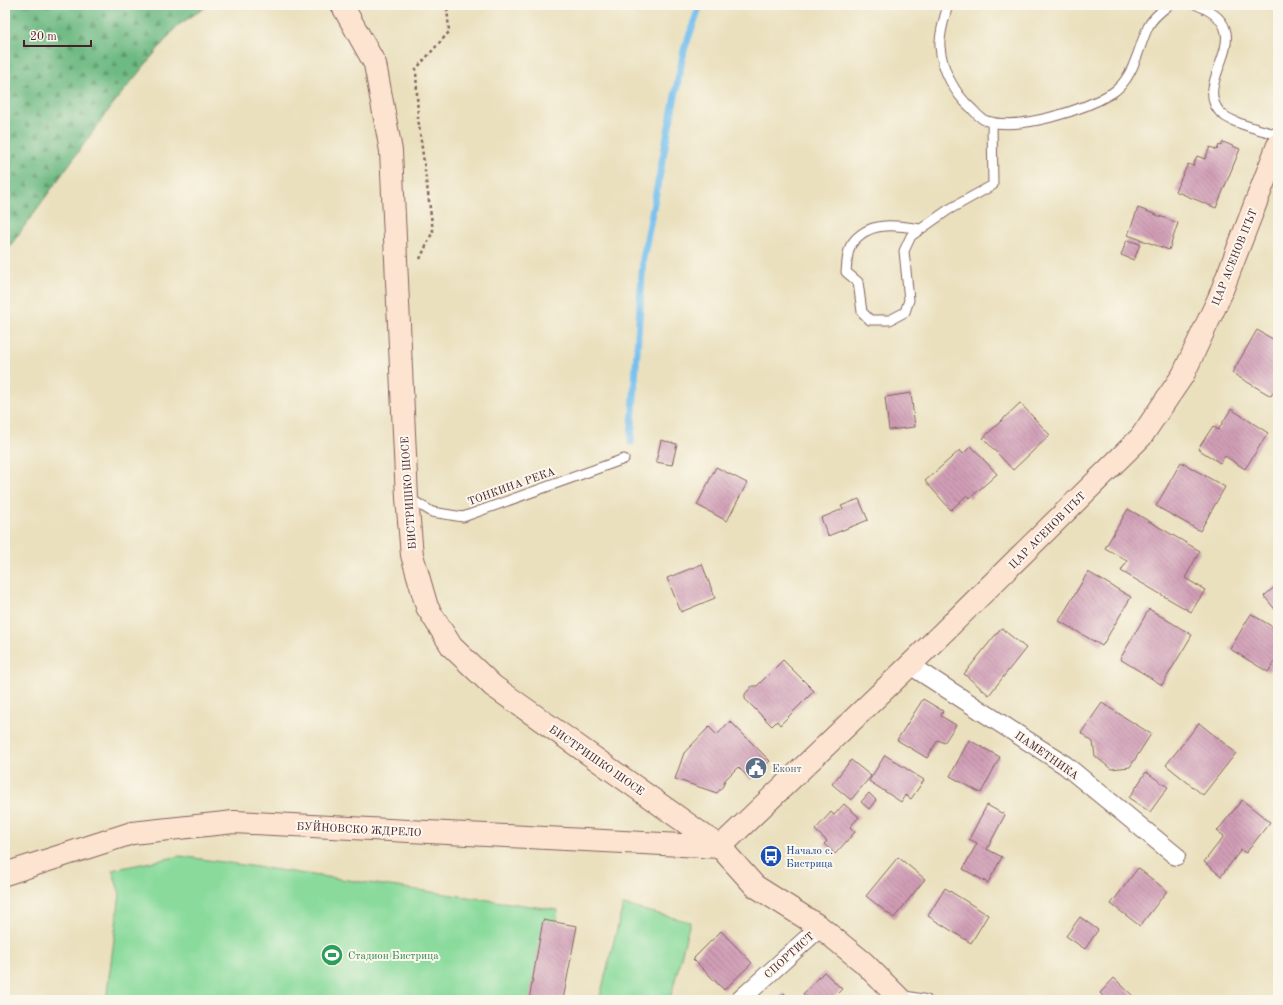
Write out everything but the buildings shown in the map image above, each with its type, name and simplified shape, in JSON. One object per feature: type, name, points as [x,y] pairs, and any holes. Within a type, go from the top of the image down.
[{"type":"street","name":"БИСТРИШКО ШОСЕ","points":[[342,5],[375,64],[391,151],[407,498],[412,555],[427,607],[452,647],[493,686],[720,847],[755,886],[820,927],[863,962],[899,997]]},
{"type":"street","name":"ЦАР АСЕНОВ ПЪТ","points":[[720,847],[910,665],[1141,437],[1183,375],[1219,298],[1278,145]]},
{"type":"street","name":"ПАМЕТНИКА","points":[[910,665],[1065,765],[1176,856]]},
{"type":"street","name":"БУЙНОВСКО ЖДРЕЛО","points":[[5,874],[132,833],[234,822],[720,847]]},
{"type":"street","name":"СПОРТИСТ","points":[[740,1000],[820,927]]},
{"type":"lane","points":[[948,5],[940,45],[945,69],[962,100],[986,121],[1010,124],[1046,120],[1112,93],[1122,85],[1125,80],[1149,26],[1160,11],[1169,5]]},
{"type":"lane","points":[[1197,5],[1217,14],[1227,34],[1226,45],[1217,72],[1213,97],[1218,110],[1226,118],[1278,135]]},
{"type":"lane","points":[[921,229],[889,224],[864,231],[850,245],[846,272],[858,282],[862,312],[870,320],[890,320],[905,312],[909,300],[904,252],[911,236],[921,229],[948,210],[993,185],[992,122]]},
{"type":"lane","name":"ТОНКИНА РЕКА","points":[[407,498],[432,512],[462,517],[624,458]]},
{"type":"lane","points":[[899,997],[926,1000]]},
{"type":"path","points":[[419,260],[433,231],[418,118],[416,69],[449,32],[447,5]]},
{"type":"green space","points":[[5,5],[209,5],[177,26],[113,104],[5,253]]},
{"type":"green space","name":"Стадион Бистрица","points":[[180,856],[558,910],[547,1000],[106,1000],[120,894],[112,870]]},
{"type":"green space","points":[[623,905],[690,922],[670,1000],[599,1000]]},
{"type":"waterway","points":[[631,442],[643,259],[684,50],[700,5]]},
{"type":"place","name":"Еконт","points":[[756,768]]},
{"type":"place","name":"Начало с. Бистрица","points":[[771,856]]},
{"type":"place","name":"Стадион Бистрица","points":[[332,955]]}]
